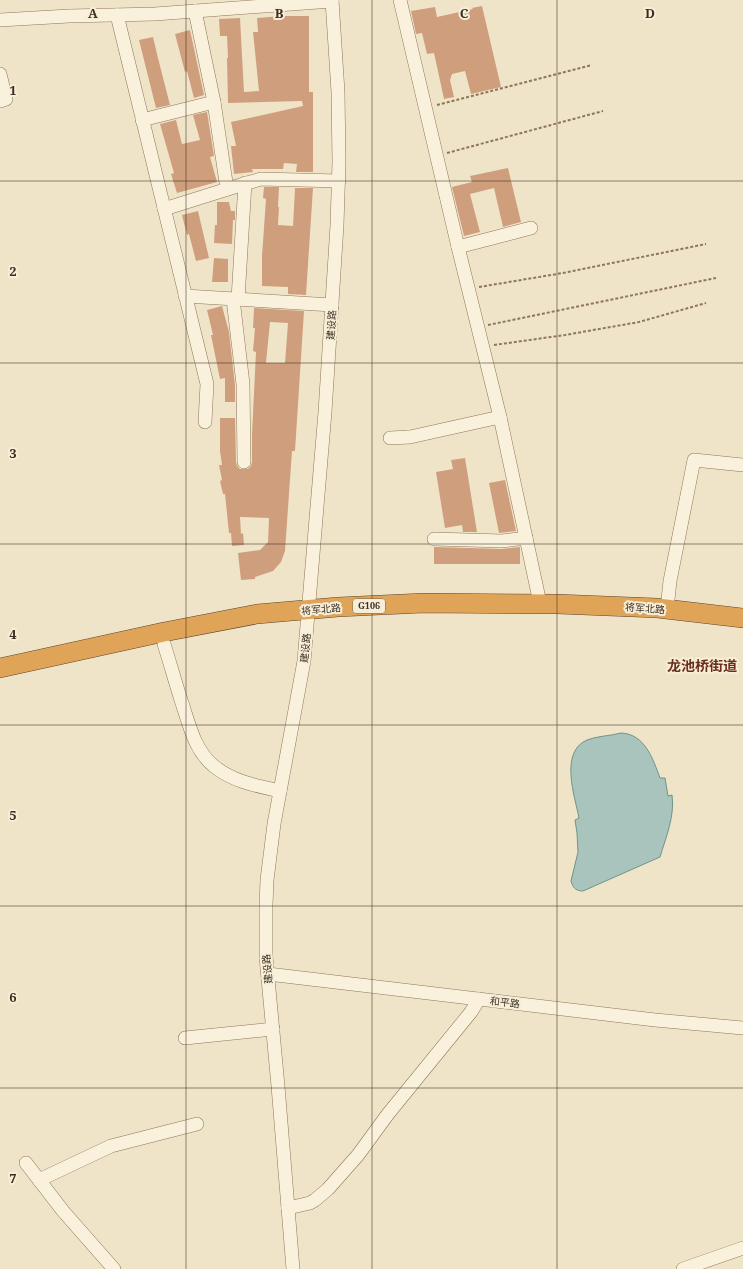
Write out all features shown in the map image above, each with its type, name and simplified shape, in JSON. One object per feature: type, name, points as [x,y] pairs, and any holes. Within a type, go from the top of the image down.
[{"type":"highway","name":"将军北路","points":[[0,679],[164,644],[308,616],[424,603],[540,603],[607,606],[668,609],[743,618]]},
{"type":"highway","name":"将军北路","points":[[0,668],[164,632],[257,614],[339,618],[425,614],[557,615],[656,620],[743,629]]},
{"type":"street","points":[[400,0],[500,417],[540,603]]},
{"type":"street","points":[[0,20],[195,12],[332,1]]},
{"type":"street","name":"建设路","points":[[293,1269],[265,932],[267,880],[270,852],[304,661],[324,420],[332,305],[338,181],[338,92],[332,1]]},
{"type":"street","points":[[195,12],[214,102],[227,189]]},
{"type":"street","points":[[117,15],[207,384],[205,422]]},
{"type":"street","points":[[0,74],[6,99],[0,101]]},
{"type":"street","points":[[142,120],[214,102]]},
{"type":"street","points":[[164,209],[261,179],[338,181]]},
{"type":"street","points":[[244,462],[243,384],[236,299],[245,183]]},
{"type":"street","points":[[458,247],[531,228]]},
{"type":"street","points":[[185,296],[332,305]]},
{"type":"street","points":[[390,438],[410,437],[500,417]]},
{"type":"street","points":[[668,609],[670,581],[694,460],[743,465]]},
{"type":"street","points":[[434,539],[502,541],[526,538]]},
{"type":"street","points":[[164,644],[192,734],[201,752],[214,766],[232,777],[250,784],[280,792]]},
{"type":"street","name":"和平路","points":[[268,974],[655,1020],[743,1028]]},
{"type":"street","points":[[288,1208],[310,1203],[328,1189],[353,1161],[388,1114],[471,1012],[479,999]]},
{"type":"street","points":[[185,1038],[273,1029]]},
{"type":"street","points":[[39,1180],[111,1146],[153,1134],[197,1124]]},
{"type":"street","points":[[26,1163],[63,1210],[114,1269]]},
{"type":"street","points":[[683,1269],[743,1248]]},
{"type":"path","points":[[425,108],[592,66]]},
{"type":"path","points":[[437,156],[602,111]]},
{"type":"path","points":[[469,289],[563,273],[706,244]]},
{"type":"path","points":[[478,326],[716,278]]},
{"type":"path","points":[[483,346],[565,335],[638,322],[706,303]]},
{"type":"water","points":[[621,733],[629,734],[642,743],[651,756],[660,778],[665,778],[668,796],[672,795],[673,803],[669,826],[660,857],[583,891],[577,890],[571,881],[578,852],[575,820],[579,818],[572,787],[571,764],[573,754],[578,746],[587,740]]},
{"type":"building","points":[[482,6],[501,87],[471,94],[465,71],[452,74],[450,80],[454,97],[444,99],[434,53],[427,54],[422,33],[416,34],[411,11],[435,7],[437,17]]},
{"type":"building","points":[[309,16],[309,92],[313,92],[313,172],[296,172],[297,164],[284,163],[283,169],[252,169],[253,172],[234,174],[231,146],[236,146],[231,122],[303,106],[302,101],[228,103],[227,36],[220,36],[219,19],[240,18],[244,92],[259,91],[253,32],[258,32],[257,18]]},
{"type":"building","points":[[190,30],[204,95],[194,98],[187,71],[185,72],[175,34]]},
{"type":"building","points":[[153,37],[170,105],[156,108],[139,40]]},
{"type":"building","points":[[207,112],[214,156],[210,157],[217,182],[177,193],[171,174],[174,173],[160,124],[176,120],[182,144],[200,140],[193,115]]},
{"type":"building","points":[[508,168],[521,222],[503,227],[494,188],[470,194],[480,232],[464,236],[452,187],[472,182],[470,176]]},
{"type":"building","points":[[264,187],[279,187],[278,225],[293,226],[295,188],[313,188],[306,295],[288,294],[288,287],[262,286],[262,256],[266,199],[263,198]]},
{"type":"building","points":[[217,202],[229,202],[231,211],[235,211],[232,244],[214,243],[215,225],[217,225]]},
{"type":"building","points":[[198,211],[209,258],[196,261],[182,215]]},
{"type":"building","points":[[214,258],[228,259],[228,282],[212,282]]},
{"type":"building","points":[[222,306],[229,332],[235,385],[235,402],[225,402],[225,378],[220,379],[211,335],[213,335],[207,310]]},
{"type":"building","points":[[254,308],[304,311],[295,451],[292,451],[285,551],[281,562],[273,571],[255,577],[255,579],[241,580],[238,553],[260,550],[268,542],[269,518],[240,517],[241,534],[243,533],[244,545],[232,546],[231,533],[229,533],[225,494],[223,494],[220,481],[222,480],[219,465],[222,465],[220,451],[220,418],[235,418],[237,466],[240,469],[248,469],[252,462],[256,352],[253,351],[255,328],[253,328]],"holes":[[[270,322],[288,323],[285,363],[266,363]]]},
{"type":"building","points":[[465,458],[477,532],[463,532],[462,525],[445,528],[436,472],[453,469],[451,460]]},
{"type":"building","points":[[505,480],[516,531],[499,533],[489,483]]},
{"type":"building","points":[[434,547],[502,549],[520,547],[520,564],[434,564]]},
{"type":"district","name":"龙池桥街道","points":[[702,666]]}]
